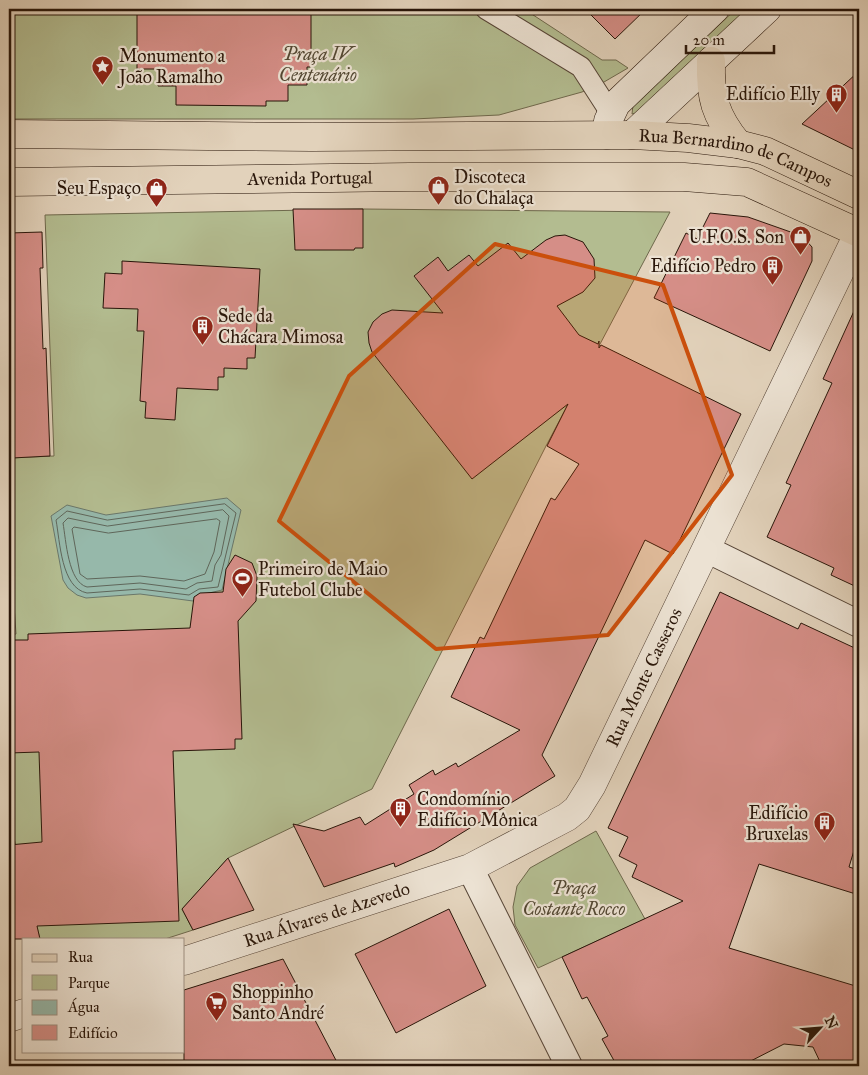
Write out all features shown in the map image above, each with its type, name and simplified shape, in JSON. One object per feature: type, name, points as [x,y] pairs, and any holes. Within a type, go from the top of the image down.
[{"type":"main road","points":[[711,61],[713,103],[727,129],[738,144]]},
{"type":"main road","points":[[9,134],[312,137],[616,128],[613,178]]},
{"type":"main road","name":"Rua Bernardino de Campos","points":[[616,128],[738,144],[765,151],[859,195]]},
{"type":"main road","name":"Avenida Portugal","points":[[9,182],[410,177],[613,178]]},
{"type":"main road","name":"Rua Bernardino de Campos","points":[[613,178],[684,177],[747,182],[859,233]]},
{"type":"street","points":[[486,9],[581,67],[616,128]]},
{"type":"street","points":[[616,128],[639,81],[715,9]]},
{"type":"street","points":[[616,128],[711,61],[767,9]]},
{"type":"street","name":"Rua Monte Casseros","points":[[470,868],[556,824],[577,809],[592,785],[859,233]]},
{"type":"street","points":[[706,549],[859,624]]},
{"type":"street","points":[[470,868],[569,1066]]},
{"type":"street","name":"Rua Álvares de Azevedo","points":[[185,961],[470,868]]},
{"type":"street","points":[[9,1018],[22,1014]]},
{"type":"highlighted area","points":[[495,244],[663,285],[732,475],[608,635],[436,649],[279,521],[349,376]]},
{"type":"green space","name":"Praça IV Centenário","points":[[9,9],[524,9],[602,60],[616,60],[628,68],[582,92],[499,115],[413,119],[9,119]]},
{"type":"green space","points":[[736,9],[748,9],[636,113],[632,114],[633,105]]},
{"type":"green space","name":"Primeiro de Maio Futebol Clube","points":[[363,209],[670,212],[546,446],[372,789],[228,858],[182,909],[193,930],[168,938],[40,938],[9,819],[9,635],[16,634],[11,561],[9,561],[9,458],[54,456],[45,215]]},
{"type":"green space","name":"Praça Costante Rocco","points":[[596,831],[645,919],[538,968],[515,925],[513,907],[517,886],[530,868]]},
{"type":"water","points":[[227,498],[241,510],[222,590],[196,596],[193,601],[140,594],[86,598],[77,595],[68,588],[63,580],[51,516],[67,505],[106,515]]},
{"type":"building","points":[[156,9],[307,9],[307,14],[311,14],[311,67],[307,67],[307,85],[288,85],[288,101],[266,101],[266,106],[176,105],[176,86],[158,86],[159,69],[137,69],[137,11],[156,11]]},
{"type":"building","points":[[585,9],[646,9],[615,39]]},
{"type":"building","name":"Edifício Elly","points":[[859,71],[859,152],[802,124]]},
{"type":"building","points":[[293,209],[363,209],[363,248],[355,248],[354,250],[295,250]]},
{"type":"building","points":[[710,213],[748,217],[802,236],[812,247],[812,261],[770,351],[654,298],[686,233],[697,239]]},
{"type":"building","points":[[42,232],[43,268],[40,268],[43,349],[46,348],[50,456],[12,458],[9,394],[9,233]]},
{"type":"building","points":[[565,235],[583,242],[594,259],[595,278],[583,292],[557,306],[579,335],[598,344],[599,341],[599,348],[601,345],[741,414],[673,554],[645,540],[542,755],[555,776],[434,850],[395,867],[394,863],[324,887],[293,824],[324,831],[360,817],[365,825],[414,794],[409,785],[433,770],[435,775],[456,763],[458,767],[520,730],[451,697],[480,637],[484,639],[551,498],[555,500],[579,464],[547,446],[568,404],[472,479],[372,352],[368,332],[373,322],[382,314],[392,310],[443,313],[414,276],[438,257],[448,271],[469,255],[478,266],[508,243],[521,259],[546,240],[555,236]]},
{"type":"building","name":"Sede da Chácara Mimosa","points":[[122,261],[260,269],[255,358],[247,358],[247,369],[224,368],[224,377],[218,377],[218,390],[177,388],[175,420],[145,418],[146,402],[140,401],[144,331],[137,331],[138,309],[103,308],[105,273],[122,274]]},
{"type":"building","points":[[859,300],[859,588],[831,575],[834,568],[767,537],[791,485],[786,483],[832,383],[823,379]]},
{"type":"building","points":[[235,555],[252,563],[257,576],[256,601],[238,621],[242,739],[235,739],[235,749],[173,751],[179,921],[37,926],[40,938],[9,939],[9,845],[42,842],[39,752],[9,753],[9,640],[28,640],[28,634],[190,628],[194,597],[200,593],[223,592],[226,569]]},
{"type":"building","points":[[720,592],[798,629],[801,623],[859,650],[859,834],[849,867],[859,870],[859,895],[759,864],[729,948],[859,987],[859,1066],[822,1066],[813,1047],[784,1044],[741,1066],[617,1066],[602,1039],[608,1036],[587,997],[582,999],[562,957],[683,901],[632,877],[637,865],[619,856],[628,837],[608,828]]},
{"type":"building","points":[[228,858],[254,910],[193,930],[182,909]]},
{"type":"building","points":[[449,909],[486,986],[396,1033],[355,954]]},
{"type":"building","points":[[283,959],[339,1066],[184,1066],[185,990]]},
{"type":"place","name":"Monumento a João Ramalho","points":[[103,85]]},
{"type":"place","name":"Edifício Elly","points":[[836,113]]},
{"type":"place","name":"Discoteca do Chalaça","points":[[438,206]]},
{"type":"place","name":"Seu Espaço","points":[[157,207]]},
{"type":"place","name":"U.F.O.S. Son","points":[[800,256]]},
{"type":"place","name":"Edifício Pedro","points":[[772,285]]},
{"type":"place","name":"Sede da Chácara Mimosa","points":[[202,345]]},
{"type":"place","name":"Primeiro de Maio Futebol Clube","points":[[242,598]]},
{"type":"place","name":"Condomínio Edifício Mônica","points":[[401,828]]},
{"type":"place","name":"Edifício Bruxelas","points":[[824,842]]},
{"type":"place","name":"Shoppinho Santo André","points":[[216,1021]]}]
